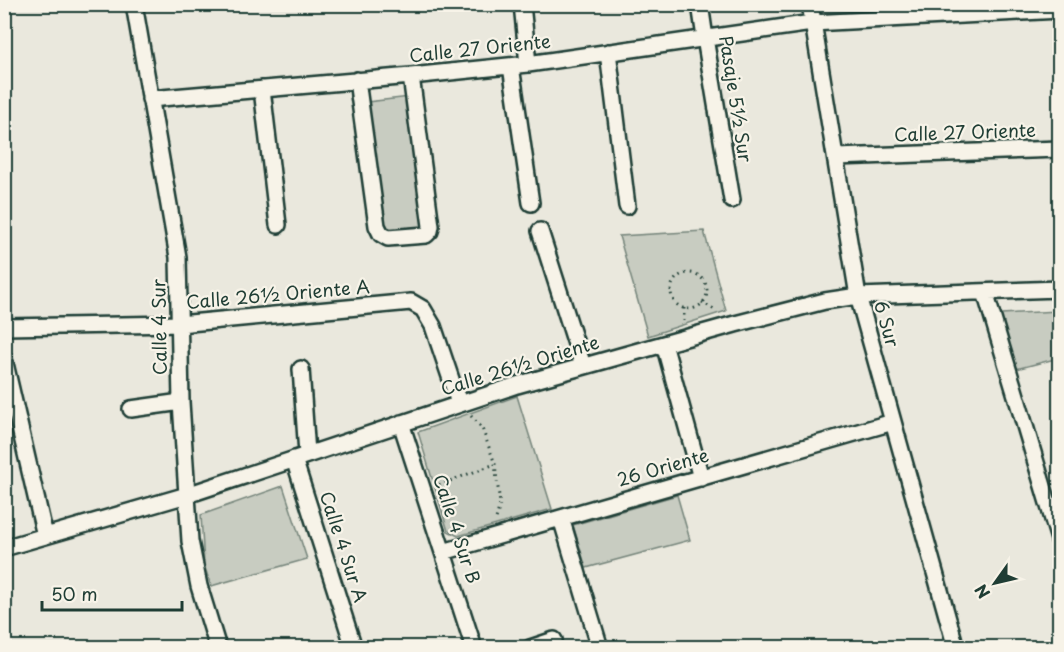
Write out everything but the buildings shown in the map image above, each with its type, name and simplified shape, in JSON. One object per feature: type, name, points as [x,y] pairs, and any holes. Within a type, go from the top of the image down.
[{"type":"street","name":"Calle 4 Sur","points":[[134,4],[178,257],[181,402],[190,541],[195,569],[218,648]]},
{"type":"street","points":[[522,4],[528,64]]},
{"type":"street","name":"Pasaje 5½ Sur","points":[[700,4],[732,200]]},
{"type":"street","name":"6 Sur","points":[[810,4],[858,296],[956,648]]},
{"type":"street","name":"Calle 27 Oriente","points":[[150,99],[511,66],[812,22],[1059,10]]},
{"type":"street","points":[[608,52],[627,206]]},
{"type":"street","points":[[511,66],[531,203]]},
{"type":"street","points":[[357,80],[377,226],[381,234],[388,238],[426,234],[430,231],[431,226],[411,76]]},
{"type":"street","points":[[262,89],[278,225]]},
{"type":"street","name":"Calle 27 Oriente","points":[[836,157],[1059,149]]},
{"type":"street","points":[[540,231],[583,366]]},
{"type":"street","name":"Calle 26½ Oriente","points":[[4,548],[188,495],[459,403],[583,366],[825,301],[858,296],[1059,289]]},
{"type":"street","points":[[985,292],[1059,543]]},
{"type":"street","name":"Calle 26½ Oriente A","points":[[4,327],[179,324],[411,302],[423,309],[433,326],[459,403]]},
{"type":"street","points":[[664,344],[701,478]]},
{"type":"street","points":[[4,359],[45,536]]},
{"type":"street","name":"Calle 4 Sur A","points":[[301,369],[301,456],[354,648]]},
{"type":"street","points":[[131,409],[181,402]]},
{"type":"street","name":"26 Oriente","points":[[443,552],[893,422]]},
{"type":"street","name":"Calle 4 Sur B","points":[[401,423],[474,648]]},
{"type":"street","points":[[561,518],[600,648]]},
{"type":"street","points":[[530,648],[554,640]]},
{"type":"path","points":[[690,273],[696,274],[706,288],[704,300],[695,308],[690,309],[674,302],[670,291],[674,280],[690,273]]},
{"type":"path","points":[[459,403],[482,428],[495,464],[500,504],[491,538]]},
{"type":"path","points":[[423,491],[495,464]]},
{"type":"shaded area","points":[[410,97],[427,233],[383,238],[367,102]]},
{"type":"shaded area","points":[[704,231],[726,311],[648,336],[619,236]]},
{"type":"shaded area","points":[[1059,311],[1059,358],[1016,369],[998,323],[1001,314]]},
{"type":"shaded area","points":[[517,396],[552,509],[458,536],[448,531],[418,432]]},
{"type":"shaded area","points":[[283,486],[307,559],[211,586],[204,565],[201,515]]},
{"type":"shaded area","points":[[677,495],[690,540],[586,568],[573,525]]}]
